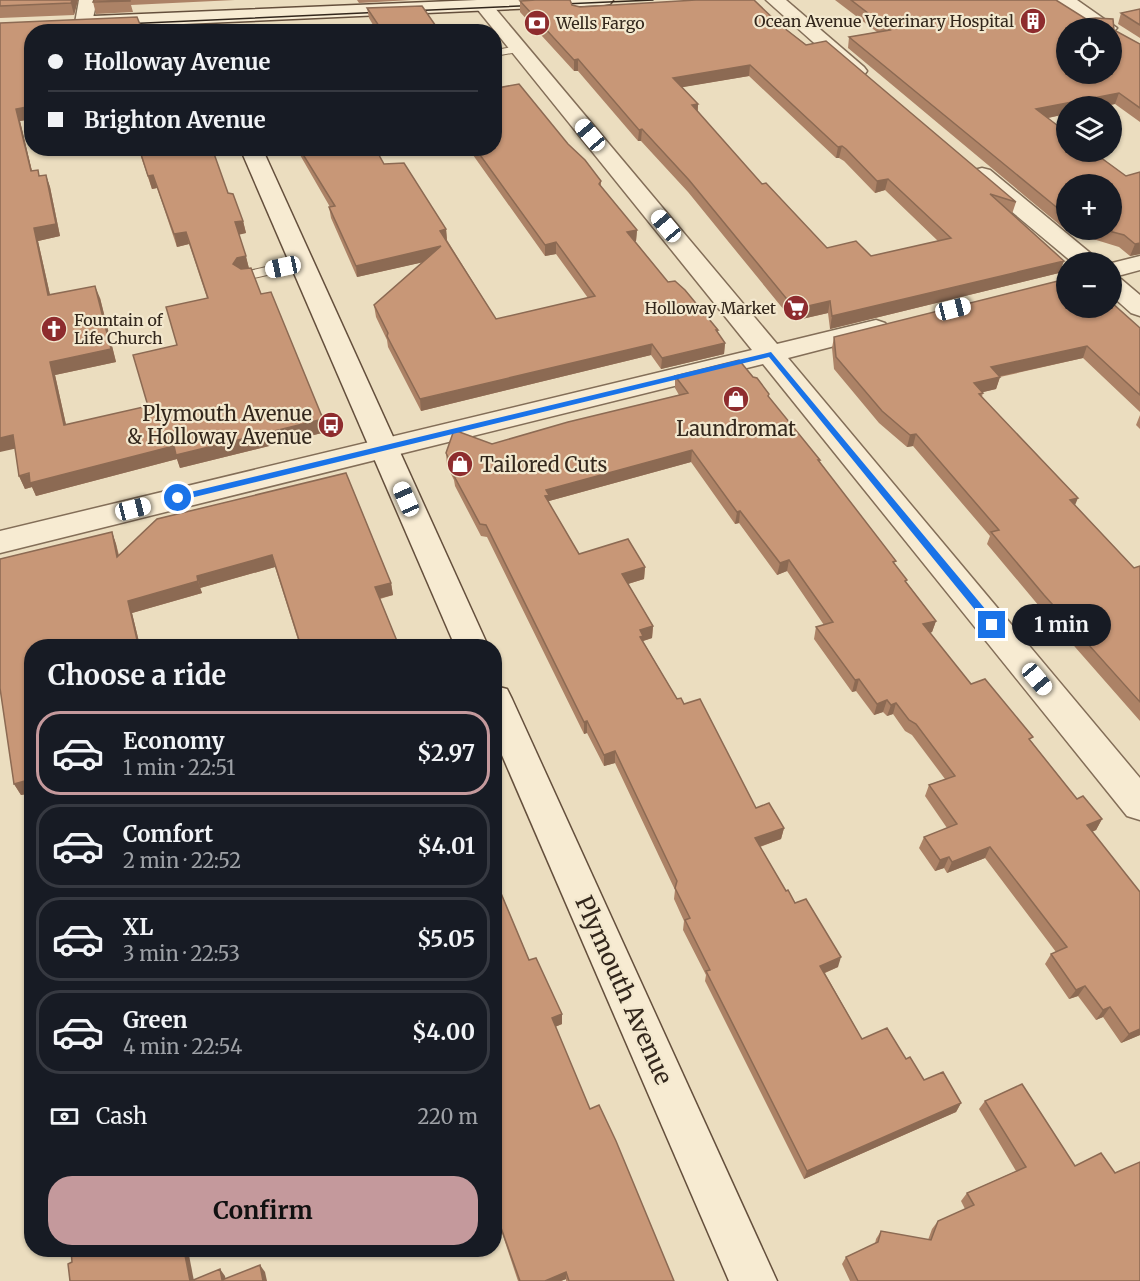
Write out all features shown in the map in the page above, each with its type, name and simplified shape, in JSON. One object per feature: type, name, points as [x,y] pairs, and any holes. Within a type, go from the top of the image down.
[{"type":"street","points":[[84,23],[88,0]]},
{"type":"street","points":[[775,0],[870,81]]},
{"type":"street","points":[[1064,0],[1092,18]]},
{"type":"street","points":[[213,24],[448,4],[487,9],[499,24]]},
{"type":"street","points":[[374,10],[430,14],[487,9],[609,4]]},
{"type":"street","points":[[62,24],[142,24]]},
{"type":"street","points":[[502,28],[1140,805]]},
{"type":"street","points":[[255,156],[469,639]]},
{"type":"street","points":[[969,164],[1074,252]]},
{"type":"street","points":[[1122,267],[1140,262]]},
{"type":"street","points":[[1122,293],[1140,308]]},
{"type":"street","points":[[0,542],[896,323]]},
{"type":"street","name":"Plymouth Avenue","points":[[502,715],[753,1281]]},
{"type":"lane","points":[[502,52],[519,49]]},
{"type":"lane","points":[[245,276],[302,263]]},
{"type":"building","points":[[0,0],[72,0],[71,3],[0,6]]},
{"type":"building","points":[[94,0],[130,0],[130,1],[93,2]]},
{"type":"building","points":[[570,0],[572,5],[580,7],[696,0],[754,0],[806,45],[826,41],[1016,202],[990,194],[1056,254],[1056,263],[832,316],[830,301],[795,309],[689,180],[642,129],[639,130],[578,59],[574,60],[520,1]],"holes":[[[750,65],[838,147],[842,146],[877,181],[888,179],[951,238],[871,256],[856,241],[827,248],[766,183],[762,184],[692,105],[698,104],[673,78]]]},
{"type":"building","points":[[851,0],[1056,0],[1084,18],[1056,18],[1056,84],[1122,84],[1122,34],[1140,44],[1140,108],[1119,93],[1103,96],[1056,96],[1056,105],[1036,109],[1056,124],[1056,162],[1107,162],[1126,176],[1140,172],[1140,243],[1135,244],[1122,234],[1122,174],[1056,174],[1056,207],[849,37],[890,30]]},
{"type":"building","points":[[422,6],[434,24],[378,24],[367,8]]},
{"type":"building","points":[[1140,9],[1140,25],[1121,13]]},
{"type":"building","points":[[137,17],[140,24],[24,24],[24,108],[16,109],[24,142],[24,156],[27,156],[31,171],[38,170],[39,176],[46,175],[56,224],[34,228],[48,295],[95,286],[111,349],[50,362],[64,425],[148,406],[133,355],[177,345],[166,307],[208,298],[186,232],[174,234],[153,175],[148,176],[142,156],[215,156],[228,193],[233,194],[243,221],[235,222],[246,256],[237,258],[233,264],[241,269],[251,268],[261,294],[271,292],[323,419],[176,455],[174,446],[30,483],[29,473],[19,476],[13,435],[0,438],[0,23]]},
{"type":"building","points":[[519,84],[568,144],[585,160],[601,181],[599,184],[637,230],[627,232],[668,282],[675,281],[685,290],[718,330],[716,330],[725,343],[662,358],[652,344],[420,399],[387,336],[388,333],[374,305],[441,246],[356,266],[329,207],[335,206],[304,156],[380,156],[384,164],[404,163],[446,229],[440,231],[496,319],[595,296],[556,242],[545,245],[481,156],[502,156],[502,87]]},
{"type":"building","points":[[1056,282],[1056,318],[1122,318],[1122,312],[1140,328],[1140,395],[1087,346],[991,367],[1000,377],[974,383],[983,393],[979,394],[1078,498],[1070,500],[1134,568],[1140,566],[1140,702],[991,532],[999,530],[916,434],[910,435],[882,411],[836,357],[834,337]]},
{"type":"building","points":[[739,360],[753,377],[757,378],[769,394],[768,396],[820,460],[818,460],[896,561],[893,562],[907,580],[905,581],[936,621],[923,624],[971,684],[985,679],[1033,737],[1029,739],[1077,799],[1083,796],[1102,819],[1087,825],[1140,892],[1140,1029],[1129,1034],[1110,1007],[1103,1010],[1085,986],[1076,990],[1051,954],[1067,947],[990,847],[952,862],[949,857],[940,860],[924,837],[957,824],[929,785],[955,776],[916,724],[909,720],[896,703],[891,705],[887,700],[877,704],[859,679],[855,680],[816,627],[833,622],[789,560],[780,563],[740,511],[737,512],[692,450],[546,490],[549,495],[545,496],[579,554],[628,539],[645,567],[622,574],[653,626],[640,630],[643,636],[640,637],[677,699],[681,698],[684,704],[700,699],[756,808],[769,803],[784,828],[755,838],[786,891],[788,890],[795,903],[806,899],[841,957],[820,966],[862,1039],[887,1028],[906,1059],[910,1057],[924,1080],[943,1072],[961,1103],[807,1171],[706,971],[710,970],[685,920],[690,918],[675,888],[677,881],[615,751],[604,755],[587,721],[584,722],[486,525],[480,524],[453,474],[455,471],[446,453],[454,430],[492,444],[568,422],[688,393],[675,376]]},
{"type":"building","points":[[346,473],[391,583],[375,587],[396,639],[299,639],[272,555],[197,576],[198,581],[128,601],[137,639],[24,639],[24,781],[14,784],[0,688],[0,559],[112,532],[117,557],[157,519]]},
{"type":"building","points":[[502,896],[529,960],[536,958],[562,1014],[552,1018],[590,1109],[599,1105],[674,1281],[569,1281],[566,1272],[545,1281],[520,1281],[502,1231]]},
{"type":"building","points":[[1022,1084],[1075,1166],[1101,1153],[1115,1173],[1140,1162],[1140,1281],[858,1281],[846,1257],[878,1242],[881,1231],[931,1240],[938,1221],[974,1205],[967,1193],[1026,1167],[985,1101]]},
{"type":"building","points":[[72,1257],[185,1257],[190,1281],[70,1281],[68,1264],[72,1262]]},
{"type":"building","points":[[260,1265],[263,1281],[191,1281],[220,1269],[222,1280]]},
{"type":"tram line","points":[[408,11],[653,0]]},
{"type":"tram line","points":[[123,24],[384,12]]},
{"type":"place","name":"Ocean Avenue Veterinary Hospital","points":[[1033,21]]},
{"type":"place","name":"Wells Fargo","points":[[537,23]]},
{"type":"place","name":"Holloway Market","points":[[796,308]]},
{"type":"place","name":"Fountain of Life Church","points":[[54,329]]},
{"type":"place","name":"Laundromat","points":[[736,399]]},
{"type":"place","name":"Plymouth Avenue & Holloway Avenue","points":[[331,425]]},
{"type":"place","name":"Tailored Cuts","points":[[460,464]]},
{"type":"route","points":[[178,498],[771,354],[992,625]]}]
